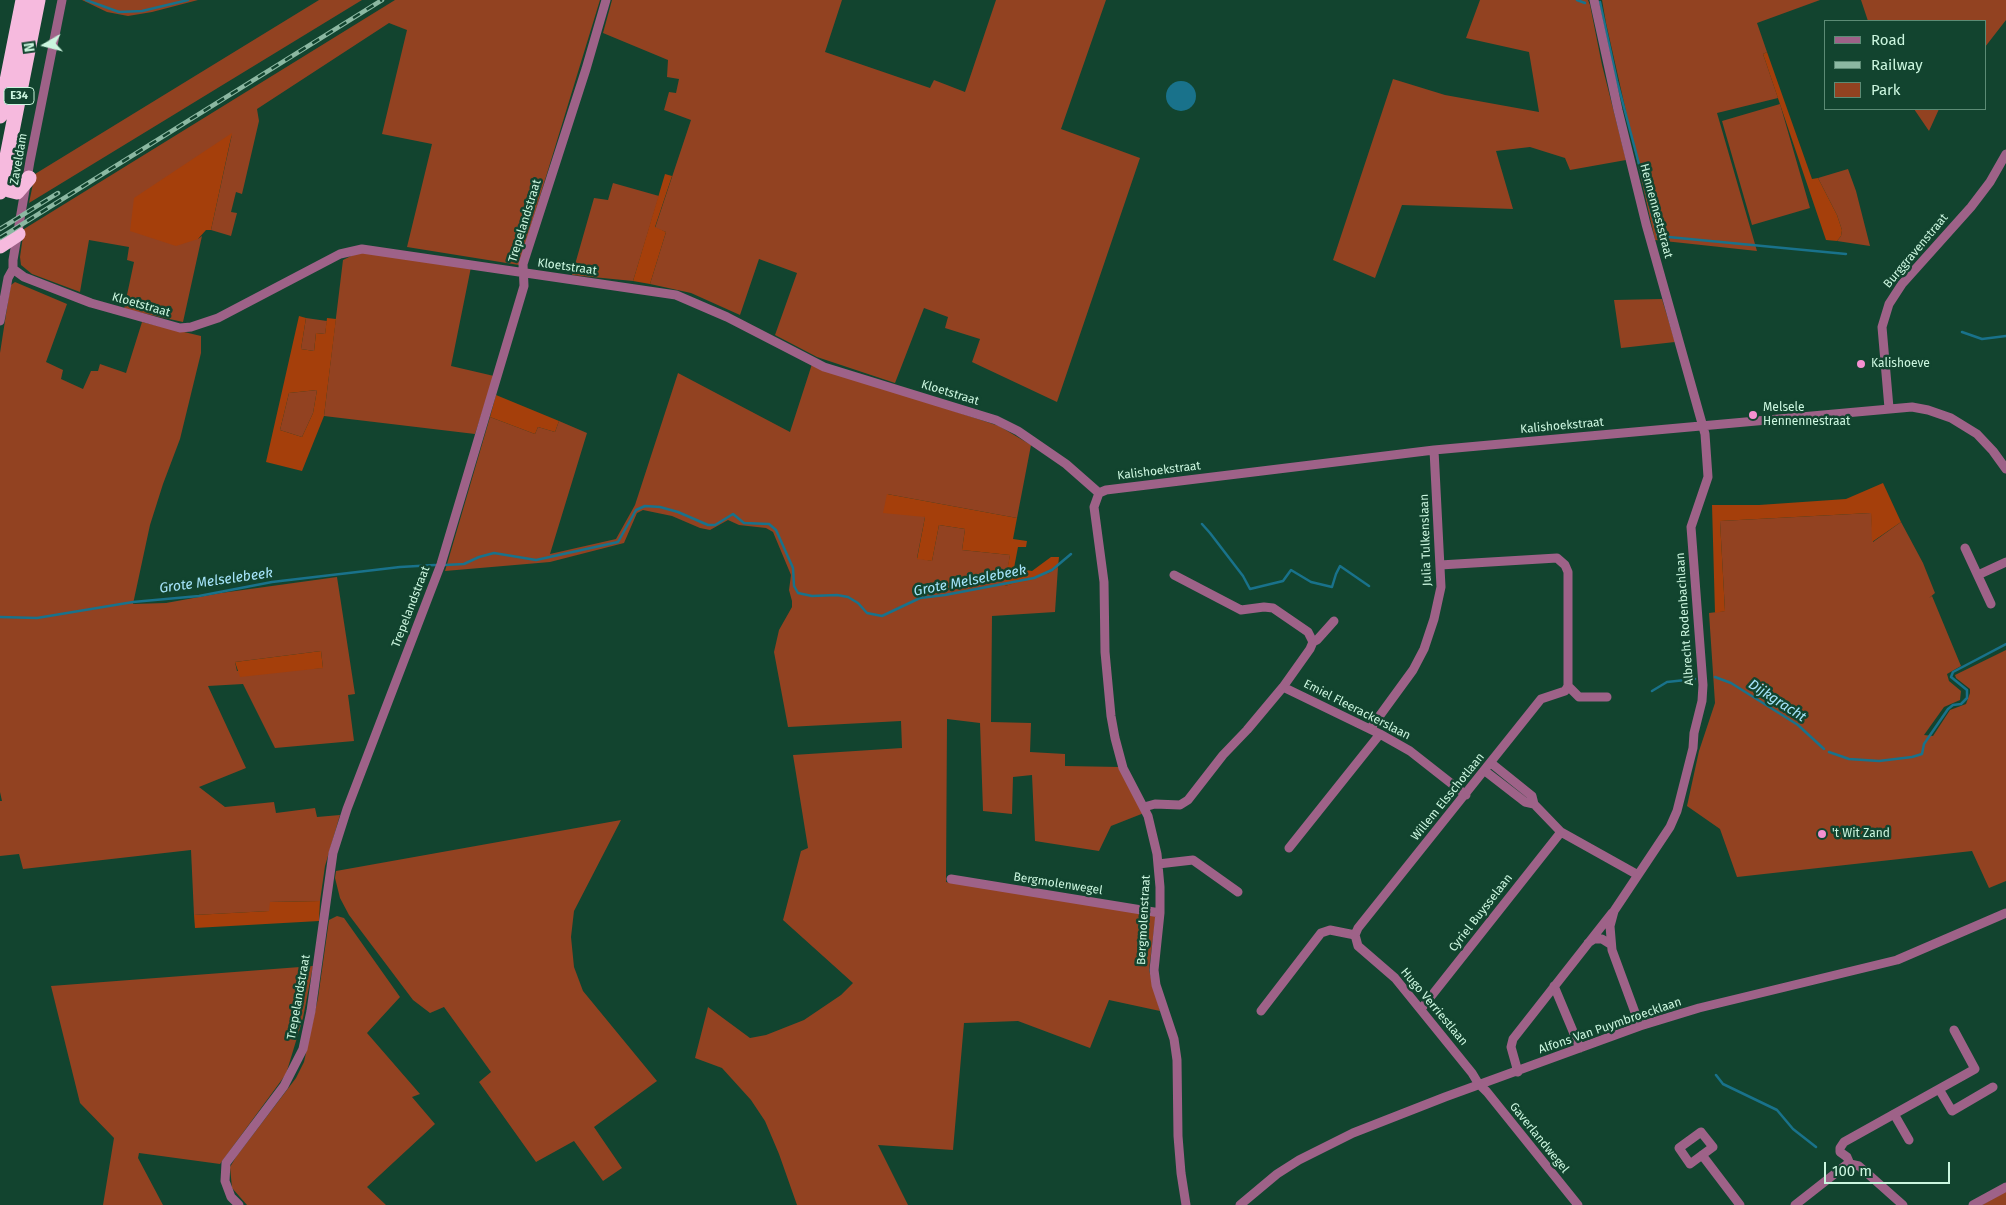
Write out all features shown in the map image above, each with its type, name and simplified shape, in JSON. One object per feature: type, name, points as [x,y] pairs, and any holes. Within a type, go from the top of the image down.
[{"type":"highway","name":"E34","points":[[0,116],[23,0]]},
{"type":"highway","name":"E34","points":[[0,192],[38,0]]},
{"type":"highway","points":[[3,176],[9,190],[17,192],[28,178]]},
{"type":"highway","points":[[0,246],[18,234]]},
{"type":"street","name":"Zaveldam","points":[[0,321],[8,278],[14,269],[13,260],[62,0]]},
{"type":"street","name":"Trepelandstraat","points":[[239,1205],[231,1197],[225,1181],[226,1163],[284,1086],[302,1049],[318,965],[334,853],[351,800],[441,564],[524,286],[523,264],[586,69],[606,0]]},
{"type":"street","name":"Hennenneststraat","points":[[1594,0],[1646,224],[1703,427]]},
{"type":"street","name":"Burggravenstraat","points":[[1889,408],[1882,327],[1889,304],[1902,284],[1971,207],[1990,182],[2006,154]]},
{"type":"street","name":"Kloetstraat","points":[[14,269],[24,276],[90,303],[180,328],[190,328],[218,318],[314,267],[340,254],[351,251],[373,250],[676,295],[699,303],[824,367],[996,420],[1018,430],[1066,464],[1099,493]]},
{"type":"street","name":"Kalishoekstraat","points":[[1099,493],[1106,490],[1434,450],[1703,427],[1889,408],[1928,410],[1951,418],[1977,434],[2006,469]]},
{"type":"street","name":"Albrecht Rodenbachlaan","points":[[1518,1072],[1511,1047],[1513,1039],[1586,943],[1614,910],[1670,827],[1678,811],[1693,748],[1694,733],[1703,693],[1691,527],[1708,482],[1703,427]]},
{"type":"street","name":"Julia Tulkenslaan","points":[[1370,729],[1414,670],[1424,649],[1434,619],[1441,587],[1434,450]]},
{"type":"street","name":"Bergmolenstraat","points":[[1099,493],[1094,507],[1094,516],[1104,582],[1105,652],[1114,738],[1123,768],[1144,807],[1153,831],[1158,864],[1160,913],[1154,970],[1156,985],[1174,1039],[1177,1060],[1180,1173],[1186,1205]]},
{"type":"street","points":[[1965,548],[1991,604]]},
{"type":"street","points":[[1440,565],[1557,558],[1564,564],[1568,572],[1568,686],[1579,697],[1607,696]]},
{"type":"street","points":[[1978,575],[2006,562]]},
{"type":"street","points":[[1174,574],[1241,610],[1264,606],[1273,608],[1308,632],[1312,642]]},
{"type":"street","name":"Emiel Fleerackerslaan","points":[[1144,807],[1155,804],[1180,805],[1188,800],[1223,754],[1247,730],[1283,687],[1310,649],[1312,642],[1318,640],[1334,621]]},
{"type":"street","name":"Willem Elsschotlaan","points":[[1355,935],[1358,928],[1542,699],[1565,691],[1568,686]]},
{"type":"street","name":"Emiel Fleerackerslaan","points":[[1283,687],[1380,734],[1410,751],[1466,795]]},
{"type":"street","points":[[1289,848],[1380,734]]},
{"type":"street","points":[[1491,763],[1532,796],[1534,804],[1561,832],[1638,875]]},
{"type":"street","points":[[1485,771],[1525,802],[1534,804]]},
{"type":"street","name":"Cyriel Buysselaan","points":[[1421,1009],[1561,832]]},
{"type":"street","points":[[1158,864],[1193,860],[1238,892]]},
{"type":"street","name":"Bergmolenwegel","points":[[951,879],[1160,913]]},
{"type":"street","name":"Albrecht Rodenbachlaan","points":[[1610,944],[1610,926],[1614,910]]},
{"type":"street","name":"Alfons Van Puymbroecklaan","points":[[1240,1205],[1277,1174],[1322,1147],[1446,1097],[1481,1086],[1640,1026],[1699,1008],[1897,960],[2006,913]]},
{"type":"street","points":[[1261,1011],[1320,933],[1330,930],[1355,935]]},
{"type":"street","name":"Hugo Verriestlaan","points":[[1355,935],[1358,946],[1395,978],[1481,1086]]},
{"type":"street","points":[[1586,943],[1594,939],[1602,939],[1610,944],[1640,1026]]},
{"type":"street","points":[[1554,986],[1580,1048]]},
{"type":"street","points":[[1850,1164],[1847,1157],[1840,1152],[1844,1142],[1975,1069],[1954,1030]]},
{"type":"street","name":"Gaverlandwegel","points":[[1481,1086],[1488,1092],[1578,1205]]},
{"type":"street","points":[[1940,1089],[1952,1111],[1993,1088]]},
{"type":"street","points":[[1894,1114],[1909,1140]]},
{"type":"street","points":[[1702,1155],[1740,1205]]},
{"type":"street","points":[[1795,1205],[1846,1165],[1850,1164],[1859,1166],[1903,1205]]},
{"type":"street","points":[[1973,1205],[2006,1187]]},
{"type":"green space","points":[[82,0],[198,0],[128,16],[107,12]]},
{"type":"green space","points":[[319,0],[362,0],[29,203],[35,174]]},
{"type":"green space","points":[[395,0],[600,0],[519,265],[407,247],[432,144],[382,134],[407,30],[389,23],[257,109],[259,121],[242,194],[236,192],[231,212],[237,213],[231,236],[211,230],[232,134],[198,239],[202,236],[183,322],[124,309],[134,262],[127,260],[129,247],[89,240],[80,292],[32,274],[21,265],[20,257],[24,229]]},
{"type":"green space","points":[[612,0],[842,0],[825,52],[930,88],[934,80],[965,92],[996,0],[1106,0],[1061,129],[1140,158],[1057,402],[972,362],[980,339],[945,328],[948,317],[924,308],[895,383],[817,357],[775,335],[797,273],[759,259],[740,315],[691,293],[650,284],[666,232],[655,228],[691,120],[664,110],[669,92],[676,93],[679,79],[667,77],[668,60],[603,33]]},
{"type":"green space","points":[[1480,0],[1588,0],[1626,160],[1570,170],[1565,158],[1530,147],[1496,151],[1513,209],[1402,205],[1375,278],[1333,260],[1393,79],[1445,95],[1539,112],[1529,52],[1466,38]]},
{"type":"green space","points":[[1602,0],[1820,0],[1757,23],[1767,52],[1763,54],[1778,98],[1717,113],[1757,251],[1655,240]]},
{"type":"green space","points":[[1861,0],[2006,0],[2006,20],[1986,46],[1986,20],[1868,20]]},
{"type":"green space","points":[[1780,104],[1810,208],[1752,225],[1722,121]]},
{"type":"green space","points":[[1915,110],[1939,110],[1929,131]]},
{"type":"green space","points":[[1848,169],[1856,191],[1870,246],[1837,241],[1841,236],[1842,230],[1837,215],[1818,178]]},
{"type":"green space","points":[[613,183],[659,196],[633,281],[572,275],[594,198],[608,200]]},
{"type":"green space","points":[[357,253],[374,253],[471,267],[451,366],[494,376],[475,434],[324,416],[343,260]]},
{"type":"green space","points":[[15,282],[67,304],[46,362],[63,370],[61,379],[83,389],[91,371],[98,371],[100,364],[126,373],[142,322],[201,336],[201,353],[180,439],[150,525],[133,604],[166,603],[221,593],[337,577],[355,694],[348,695],[354,741],[275,748],[243,684],[208,686],[246,768],[199,787],[225,807],[274,802],[276,813],[315,808],[317,817],[340,815],[325,866],[320,901],[270,902],[270,911],[194,915],[191,850],[23,869],[19,854],[0,856],[0,801],[2,801],[0,792],[0,353],[11,285]],"holes":[[[321,651],[323,668],[237,671],[235,662]]]},
{"type":"green space","points":[[1662,299],[1675,342],[1621,348],[1614,300]]},
{"type":"green space","points":[[306,318],[327,321],[325,334],[316,333],[314,351],[301,349]]},
{"type":"green space","points":[[812,364],[999,426],[1031,445],[1017,518],[887,494],[925,517],[917,558],[932,561],[939,525],[965,529],[962,550],[1010,555],[1005,586],[1049,573],[1058,567],[1055,612],[992,616],[991,722],[1031,723],[1030,752],[1065,754],[1065,766],[1120,767],[1144,813],[1111,826],[1099,851],[1035,841],[1032,775],[1013,777],[1012,814],[983,811],[980,723],[947,719],[946,882],[1156,914],[1149,970],[1160,1011],[1109,1000],[1090,1048],[1018,1021],[964,1023],[953,1150],[878,1145],[908,1205],[797,1205],[765,1121],[751,1100],[722,1068],[695,1058],[708,1007],[750,1038],[766,1035],[804,1020],[841,995],[853,983],[783,920],[801,851],[808,848],[793,755],[902,748],[901,721],[788,727],[774,652],[779,630],[792,607],[789,590],[791,575],[773,532],[766,528],[739,525],[728,520],[710,530],[700,528],[672,516],[643,510],[637,513],[624,543],[550,562],[445,571],[490,417],[535,434],[538,427],[555,432],[559,421],[587,433],[550,554],[616,539],[635,505],[678,373],[790,432]]},
{"type":"green space","points":[[317,390],[313,413],[302,437],[280,430],[289,393]]},
{"type":"green space","points":[[1871,513],[1873,542],[1901,522],[1923,563],[1935,593],[1929,598],[1932,596],[1961,666],[1947,674],[1949,681],[1961,691],[1960,700],[1944,707],[1924,735],[1933,736],[1950,710],[1966,704],[1970,689],[1956,678],[1955,675],[2006,650],[2006,881],[1989,888],[1972,851],[1737,877],[1720,829],[1687,806],[1699,751],[1715,703],[1709,613],[1725,611],[1720,521]]},
{"type":"green space","points":[[621,820],[574,911],[571,937],[574,967],[583,991],[657,1081],[594,1127],[622,1168],[603,1181],[574,1141],[536,1162],[479,1082],[491,1072],[444,1007],[430,1013],[413,1000],[349,915],[340,898],[335,878],[336,871]]},
{"type":"green space","points":[[337,916],[344,918],[400,997],[367,1033],[420,1094],[412,1097],[435,1124],[367,1187],[386,1205],[247,1205],[232,1188],[230,1167],[296,1078],[304,1062],[318,998],[329,920]]},
{"type":"green space","points":[[313,966],[303,1018],[286,1074],[220,1164],[139,1153],[138,1158],[163,1205],[103,1205],[114,1138],[80,1103],[51,986]]},
{"type":"green space","points":[[2006,1191],[2006,1205],[1982,1205]]},
{"type":"shaded area","points":[[1767,52],[1812,179],[1818,178],[1837,215],[1842,230],[1841,236],[1837,241],[1826,240],[1763,54]]},
{"type":"shaded area","points":[[232,133],[211,230],[206,230],[198,239],[176,246],[130,231],[134,198]]},
{"type":"shaded area","points":[[665,174],[672,176],[655,227],[666,232],[650,284],[633,281]]},
{"type":"shaded area","points":[[299,316],[306,318],[301,349],[314,351],[316,333],[325,334],[327,318],[336,319],[324,416],[302,471],[266,462]],"holes":[[[317,390],[313,413],[302,437],[280,430],[289,393]]]},
{"type":"shaded area","points":[[496,395],[559,421],[555,432],[538,427],[535,434],[490,417]]},
{"type":"shaded area","points":[[1883,483],[1901,522],[1872,542],[1871,513],[1720,521],[1725,611],[1715,613],[1712,505],[1759,505],[1846,499]]},
{"type":"shaded area","points":[[887,494],[1017,518],[1013,539],[1027,541],[1026,547],[1018,547],[1014,568],[1032,571],[1051,557],[1059,557],[1058,567],[1033,580],[1004,586],[1010,555],[962,550],[965,529],[939,525],[932,561],[917,559],[925,517],[883,513]]},
{"type":"shaded area","points":[[321,651],[323,668],[240,677],[235,662]]},
{"type":"shaded area","points":[[320,901],[319,921],[195,928],[194,915],[269,911],[270,902]]},
{"type":"water","points":[[1181,81],[1192,85],[1196,96],[1192,107],[1181,111],[1170,107],[1166,96],[1170,85]]},
{"type":"waterway","points":[[86,0],[119,12],[142,11],[188,0]]},
{"type":"waterway","points":[[1577,0],[1585,3]]},
{"type":"waterway","points":[[1600,2],[1617,81],[1658,236],[1846,254]]},
{"type":"waterway","points":[[1962,332],[1982,339],[2006,336]]},
{"type":"waterway","name":"Grote Melselebeek","points":[[445,565],[464,564],[494,553],[536,560],[618,542],[636,510],[645,506],[660,507],[678,512],[708,525],[715,525],[733,514],[744,523],[769,524],[776,530],[793,568],[794,586],[798,593],[812,596],[837,595],[848,597],[858,603],[867,613],[882,616],[920,598],[1034,578],[1052,570],[1071,554]]},
{"type":"waterway","name":"Grote Melselebeek","points":[[1202,524],[1243,576],[1250,589],[1283,581],[1291,570],[1311,582],[1332,587],[1340,566],[1369,586]]},
{"type":"waterway","name":"Grote Melselebeek","points":[[0,617],[37,618],[133,602],[199,596],[272,582],[400,567],[435,565]]},
{"type":"waterway","name":"Dijkgracht","points":[[1829,752],[1849,759],[1879,761],[1922,754],[1924,744],[1948,709],[1953,705],[1961,704],[1967,698],[1967,690],[1951,677],[1953,672],[2006,644]]},
{"type":"waterway","name":"Dijkgracht","points":[[1715,677],[1731,683],[1798,725],[1824,749]]},
{"type":"waterway","name":"Dijkgracht","points":[[1652,691],[1667,682],[1695,679]]},
{"type":"waterway","points":[[1716,1075],[1723,1084],[1777,1110],[1793,1129],[1816,1147]]},
{"type":"railway","points":[[0,238],[382,0]]},
{"type":"railway","points":[[0,229],[58,193]]},
{"type":"place","name":"Kalishoeve","points":[[1861,364]]},
{"type":"place","name":"Melsele Hennennestraat","points":[[1753,415]]},
{"type":"place","name":"'t Wit Zand","points":[[1822,834]]}]
